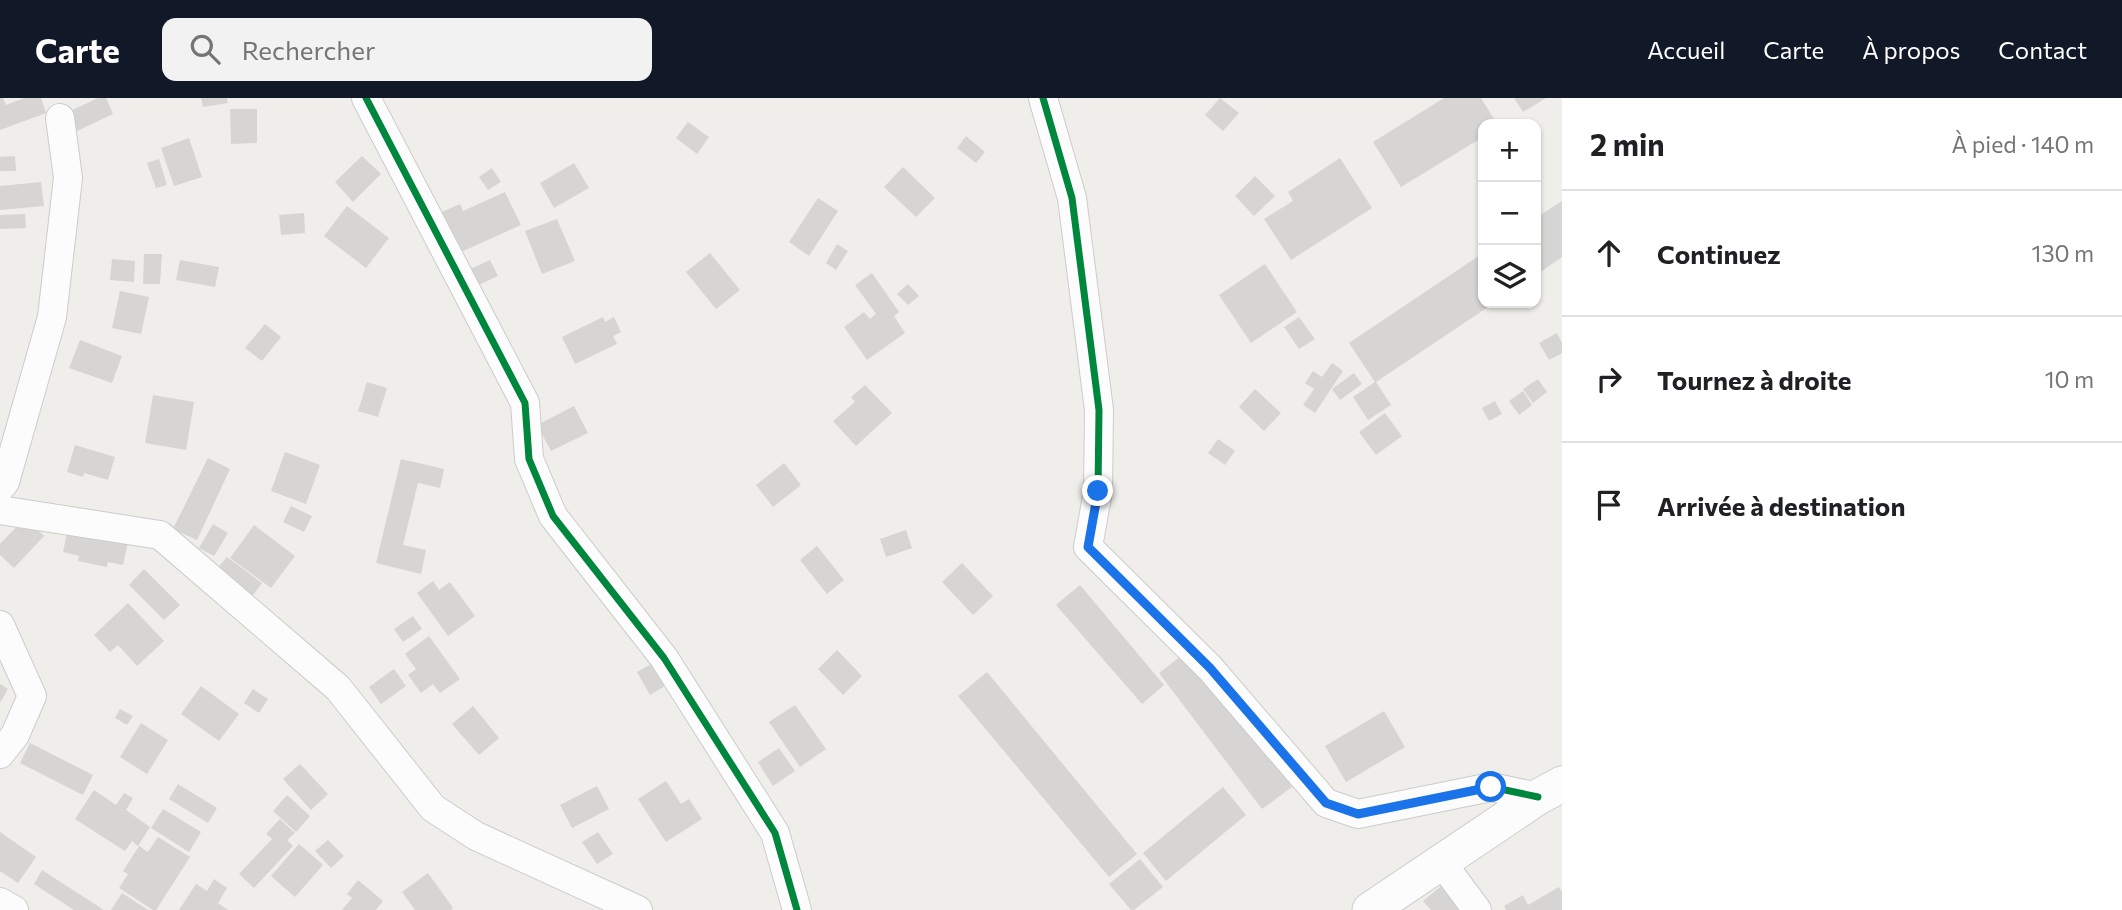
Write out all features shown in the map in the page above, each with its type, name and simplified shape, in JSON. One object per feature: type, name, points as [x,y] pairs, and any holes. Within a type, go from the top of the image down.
[{"type":"street","points":[[366,98],[525,403],[529,459],[553,516],[664,658],[775,832],[797,910]]},
{"type":"street","points":[[1043,98],[1072,198],[1099,410],[1098,491],[1088,547],[1210,668],[1326,803],[1358,814],[1491,787],[1550,791]]},
{"type":"street","points":[[0,488],[5,482],[52,317],[68,178],[60,118]]},
{"type":"street","points":[[0,509],[160,535],[338,688],[433,808],[476,836],[638,910]]},
{"type":"street","points":[[0,625],[32,696],[15,735],[0,754]]},
{"type":"street","points":[[1370,910],[1550,791]]},
{"type":"street","points":[[1442,863],[1477,910]]},
{"type":"street","points":[[0,902],[14,910]]},
{"type":"building","points":[[0,98],[3,98],[6,105],[24,98],[41,98],[46,113],[0,130]]},
{"type":"building","points":[[98,98],[106,98],[113,114],[75,132],[66,113]]},
{"type":"building","points":[[201,98],[227,98],[228,103],[203,107]]},
{"type":"building","points":[[1220,98],[1239,113],[1223,131],[1205,115]]},
{"type":"building","points":[[1444,98],[1481,98],[1494,119],[1478,119],[1478,140],[1401,187],[1373,142]]},
{"type":"building","points":[[1514,98],[1546,98],[1523,112]]},
{"type":"building","points":[[230,109],[257,109],[257,143],[231,144]]},
{"type":"building","points":[[688,122],[709,137],[697,154],[676,138]]},
{"type":"building","points":[[966,136],[985,152],[976,163],[957,148]]},
{"type":"building","points":[[189,138],[202,177],[174,186],[161,148]]},
{"type":"building","points":[[15,156],[16,171],[0,171],[0,157]]},
{"type":"building","points":[[362,156],[381,174],[353,202],[335,182]]},
{"type":"building","points":[[1340,158],[1372,208],[1291,260],[1264,219],[1293,201],[1288,192]]},
{"type":"building","points":[[159,159],[167,185],[156,188],[147,163]]},
{"type":"building","points":[[574,163],[589,188],[554,208],[540,183]]},
{"type":"building","points":[[903,167],[935,198],[916,217],[884,187]]},
{"type":"building","points":[[492,168],[501,182],[488,190],[479,177]]},
{"type":"building","points":[[1255,176],[1275,196],[1254,216],[1235,196]]},
{"type":"building","points":[[41,182],[44,206],[0,210],[0,186]]},
{"type":"building","points":[[505,192],[521,225],[461,252],[442,212],[460,204],[463,211]]},
{"type":"building","points":[[818,198],[838,211],[809,256],[789,242]]},
{"type":"building","points":[[1562,201],[1562,257],[1541,272],[1541,245],[1541,215]]},
{"type":"building","points":[[347,206],[389,238],[366,268],[324,236]]},
{"type":"building","points":[[304,213],[305,233],[281,235],[279,215]]},
{"type":"building","points":[[25,214],[26,228],[0,229],[0,215]]},
{"type":"building","points":[[557,219],[575,261],[542,274],[525,231]]},
{"type":"building","points":[[837,244],[848,251],[836,270],[826,263]]},
{"type":"building","points":[[710,253],[740,290],[716,309],[686,272]]},
{"type":"building","points":[[144,254],[162,254],[160,284],[143,284]]},
{"type":"building","points":[[1478,256],[1478,308],[1487,308],[1376,382],[1391,405],[1368,420],[1353,397],[1375,382],[1349,343]]},
{"type":"building","points":[[112,259],[135,261],[134,282],[110,280]]},
{"type":"building","points":[[180,260],[219,267],[215,287],[176,280]]},
{"type":"building","points":[[490,260],[498,276],[472,288],[464,272]]},
{"type":"building","points":[[1265,264],[1297,312],[1251,343],[1219,295]]},
{"type":"building","points":[[872,273],[899,312],[894,316],[905,333],[867,360],[844,327],[864,312],[870,319],[876,314],[855,285]]},
{"type":"building","points":[[908,284],[919,296],[908,305],[897,294]]},
{"type":"building","points":[[120,291],[149,297],[141,334],[112,328]]},
{"type":"building","points":[[603,317],[605,322],[614,317],[621,332],[613,336],[617,344],[575,364],[562,337]]},
{"type":"building","points":[[1299,317],[1315,339],[1299,349],[1284,327]]},
{"type":"building","points":[[265,324],[281,337],[262,361],[245,348]]},
{"type":"building","points":[[1557,333],[1562,343],[1562,353],[1549,360],[1539,343]]},
{"type":"building","points":[[80,340],[122,356],[112,383],[69,368]]},
{"type":"building","points":[[1332,363],[1343,371],[1315,413],[1303,405],[1314,389],[1305,383],[1313,371],[1322,377]]},
{"type":"building","points":[[1354,373],[1362,384],[1340,400],[1332,389]]},
{"type":"building","points":[[1538,379],[1547,392],[1533,403],[1523,389]]},
{"type":"building","points":[[367,382],[387,388],[378,417],[358,411]]},
{"type":"building","points":[[865,385],[892,413],[856,446],[833,421],[855,402],[851,397]]},
{"type":"building","points":[[1255,389],[1281,413],[1264,431],[1239,407]]},
{"type":"building","points":[[1523,391],[1532,405],[1519,415],[1509,401]]},
{"type":"building","points":[[153,395],[194,402],[186,450],[145,443]]},
{"type":"building","points":[[1495,401],[1502,414],[1489,421],[1482,408]]},
{"type":"building","points":[[574,406],[588,433],[551,451],[537,425]]},
{"type":"building","points":[[1385,413],[1402,436],[1376,455],[1359,432]]},
{"type":"building","points":[[1218,439],[1235,451],[1225,465],[1208,453]]},
{"type":"building","points":[[75,445],[115,457],[108,480],[84,473],[83,477],[67,472]]},
{"type":"building","points":[[285,452],[320,465],[306,504],[271,491]]},
{"type":"building","points":[[208,458],[230,469],[197,540],[173,529]]},
{"type":"building","points":[[401,459],[444,469],[440,488],[418,483],[403,545],[426,550],[421,574],[376,563]]},
{"type":"building","points":[[784,463],[801,485],[773,507],[756,485]]},
{"type":"building","points":[[291,506],[312,516],[304,532],[283,522]]},
{"type":"building","points":[[71,515],[133,519],[123,565],[108,562],[107,567],[78,561],[79,556],[63,552]]},
{"type":"building","points":[[25,518],[44,536],[14,568],[0,555],[0,544]]},
{"type":"building","points":[[213,524],[228,533],[214,556],[199,548]]},
{"type":"building","points":[[254,525],[295,556],[271,588],[230,558]]},
{"type":"building","points":[[906,530],[912,548],[886,557],[880,539]]},
{"type":"building","points":[[817,546],[844,580],[827,594],[800,560]]},
{"type":"building","points":[[227,557],[262,583],[251,598],[215,571]]},
{"type":"building","points":[[962,563],[993,596],[973,615],[942,582]]},
{"type":"building","points":[[144,569],[180,605],[164,620],[129,585]]},
{"type":"building","points":[[433,581],[439,590],[450,582],[475,616],[448,636],[417,593]]},
{"type":"building","points":[[1080,585],[1164,685],[1142,704],[1056,605]]},
{"type":"building","points":[[128,603],[164,641],[137,666],[118,645],[110,652],[94,635]]},
{"type":"building","points":[[413,616],[422,629],[403,642],[394,629]]},
{"type":"building","points":[[429,636],[460,679],[440,693],[433,684],[421,693],[408,675],[416,669],[405,654]]},
{"type":"building","points":[[837,650],[862,676],[843,695],[818,669]]},
{"type":"building","points":[[1189,650],[1292,787],[1262,809],[1159,673]]},
{"type":"building","points":[[655,662],[668,684],[650,695],[637,672]]},
{"type":"building","points":[[394,669],[406,686],[381,704],[369,687]]},
{"type":"building","points":[[987,672],[1137,854],[1109,877],[958,696]]},
{"type":"building","points":[[0,684],[8,689],[0,703]]},
{"type":"building","points":[[201,686],[239,714],[219,741],[181,714]]},
{"type":"building","points":[[253,689],[268,699],[259,713],[244,703]]},
{"type":"building","points":[[795,705],[826,749],[800,767],[769,722]]},
{"type":"building","points":[[473,706],[499,738],[479,755],[452,724]]},
{"type":"building","points":[[120,709],[133,716],[127,725],[115,718]]},
{"type":"building","points":[[1384,711],[1405,747],[1346,782],[1325,746]]},
{"type":"building","points":[[141,723],[168,740],[147,774],[120,757]]},
{"type":"building","points":[[30,743],[93,775],[83,795],[20,763]]},
{"type":"building","points":[[779,748],[795,771],[773,786],[758,762]]},
{"type":"building","points":[[300,764],[328,794],[311,810],[283,779]]},
{"type":"building","points":[[666,781],[681,804],[689,799],[702,819],[666,842],[638,799]]},
{"type":"building","points":[[178,784],[217,808],[208,823],[169,799]]},
{"type":"building","points":[[597,786],[609,809],[572,828],[560,805]]},
{"type":"building","points":[[1223,787],[1246,815],[1166,881],[1143,853]]},
{"type":"building","points":[[94,790],[116,805],[124,793],[133,798],[126,810],[150,827],[138,846],[132,841],[125,851],[75,819]]},
{"type":"building","points":[[287,795],[310,816],[296,832],[273,811]]},
{"type":"building","points":[[163,809],[201,832],[189,852],[151,828]]},
{"type":"building","points":[[280,819],[295,833],[287,840],[293,846],[254,888],[239,874],[272,839],[266,834]]},
{"type":"building","points":[[0,832],[36,857],[18,883],[0,871]]},
{"type":"building","points":[[598,832],[613,854],[597,864],[582,842]]},
{"type":"building","points":[[158,837],[190,857],[156,910],[153,910],[119,888],[128,874],[123,871],[139,846],[148,852]]},
{"type":"building","points":[[328,840],[344,856],[331,868],[315,851]]},
{"type":"building","points":[[299,844],[323,865],[295,897],[271,876]]},
{"type":"building","points":[[1140,859],[1163,887],[1131,910],[1109,884]]},
{"type":"building","points":[[42,870],[104,910],[74,910],[34,884]]},
{"type":"building","points":[[428,873],[453,908],[451,910],[415,910],[402,892]]},
{"type":"building","points":[[214,879],[227,888],[218,903],[228,910],[179,910],[196,884],[207,891]]},
{"type":"building","points":[[358,880],[383,901],[376,910],[342,910],[352,898],[347,894]]},
{"type":"building","points":[[1446,882],[1468,910],[1431,910],[1423,901]]},
{"type":"building","points":[[1559,887],[1562,892],[1562,910],[1506,910],[1504,906],[1523,895],[1528,905]]},
{"type":"building","points":[[122,893],[148,910],[111,910]]},
{"type":"cycle path","points":[[366,98],[525,403],[529,459],[553,516],[664,658],[775,833],[797,910]]},
{"type":"cycle path","points":[[1043,98],[1072,198],[1099,410],[1098,491],[1088,547],[1210,668],[1326,803],[1358,814],[1491,787],[1538,797]]},
{"type":"route","points":[[1098,491],[1088,547],[1210,668],[1326,803],[1358,814],[1491,787]]}]
